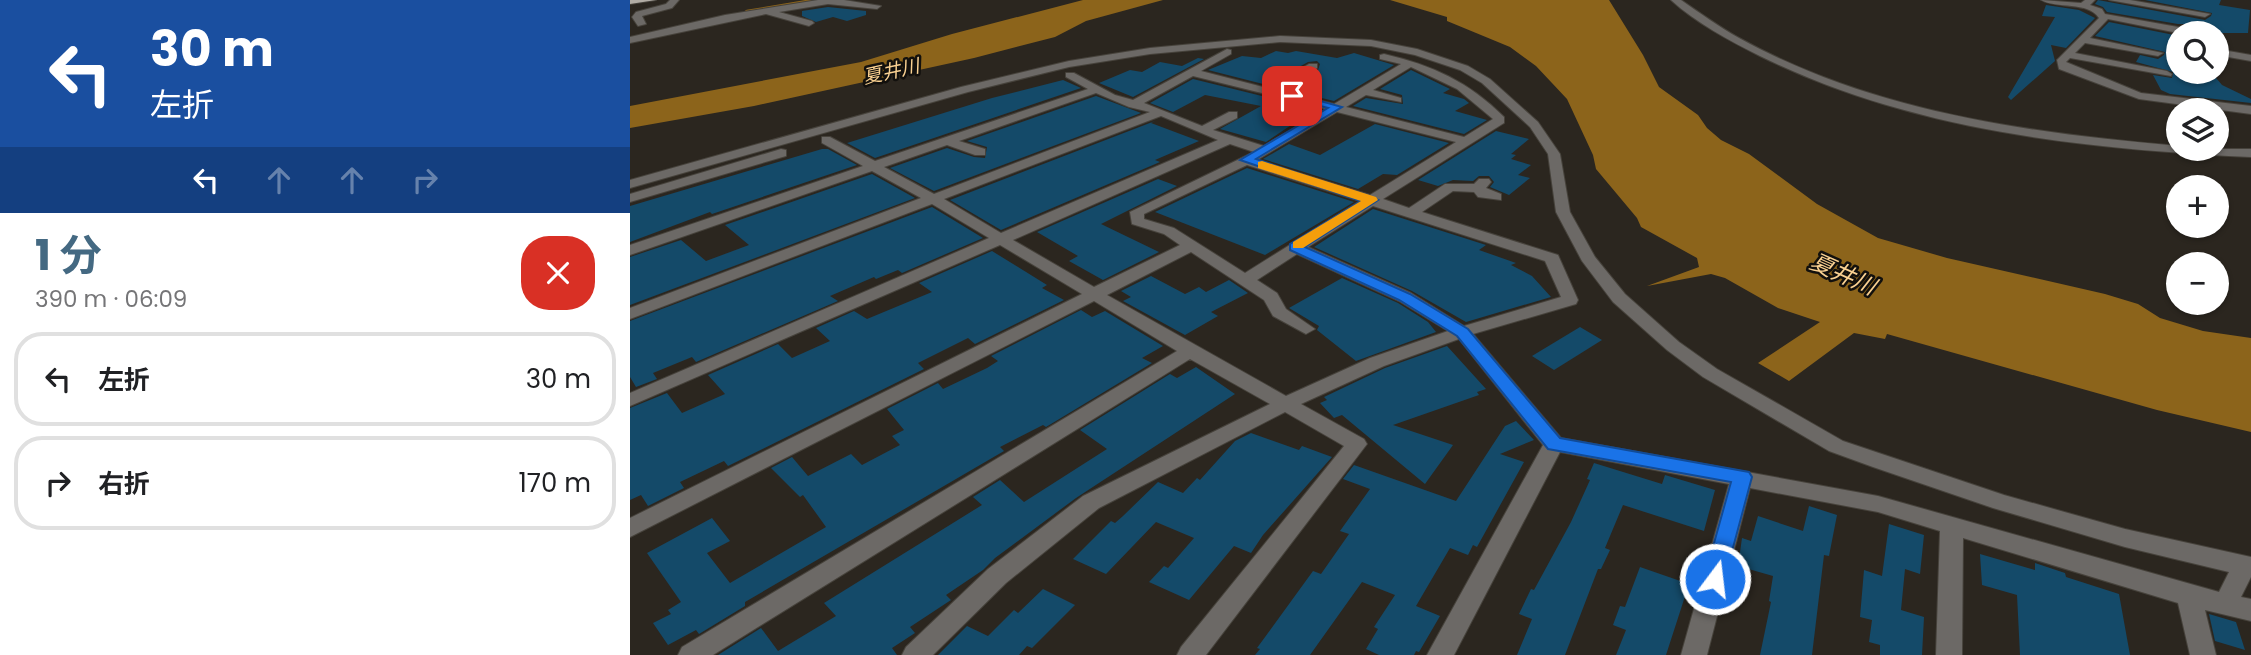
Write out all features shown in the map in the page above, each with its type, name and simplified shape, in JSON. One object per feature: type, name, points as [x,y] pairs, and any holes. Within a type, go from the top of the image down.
[{"type":"main road","points":[[630,1],[652,0]]},
{"type":"street","points":[[641,24],[637,16],[639,14],[669,6],[675,0]]},
{"type":"street","points":[[630,38],[784,0]]},
{"type":"street","points":[[630,38],[764,10],[828,0],[877,6]]},
{"type":"street","points":[[1675,0],[1731,40],[1773,61],[1819,80],[1897,104],[2065,138],[2251,153]]},
{"type":"street","points":[[2113,0],[2204,14]]},
{"type":"street","points":[[2046,3],[2087,3],[2099,11],[2101,21]]},
{"type":"street","points":[[764,10],[809,23]]},
{"type":"street","points":[[731,31],[722,22],[733,16]]},
{"type":"street","points":[[2101,21],[2166,29]]},
{"type":"street","points":[[2101,21],[2138,34]]},
{"type":"street","points":[[2101,21],[2062,62],[2063,67],[2130,93],[2251,110]]},
{"type":"street","points":[[630,184],[965,89],[1069,64],[1163,50],[1280,39],[1371,43],[1417,52],[1464,68],[1486,81],[1534,125],[1554,154],[1563,212],[1588,258],[1619,298],[1673,346],[1710,373],[1836,446],[1868,458],[2100,531],[2248,566],[2227,604]]},
{"type":"street","points":[[2083,40],[2158,53]]},
{"type":"street","points":[[630,198],[826,140],[1070,75],[1160,59],[1227,52],[1273,48],[1328,48],[1410,63],[1454,80],[1473,93],[1500,120],[1245,280]]},
{"type":"street","points":[[1133,105],[1227,52]]},
{"type":"street","points":[[2068,55],[2166,74]]},
{"type":"street","points":[[2229,55],[2251,58]]},
{"type":"street","points":[[1307,330],[1279,312],[1271,297],[1192,245],[1169,231],[1137,221],[1137,212],[1265,151],[1410,63]]},
{"type":"street","points":[[2229,63],[2234,70]]},
{"type":"street","points":[[1269,91],[1313,66]]},
{"type":"street","points":[[1192,72],[1465,141]]},
{"type":"street","points":[[1070,75],[1095,90],[1133,105],[1161,112],[1202,131],[1265,151]]},
{"type":"street","points":[[630,250],[1095,90]]},
{"type":"street","points":[[1363,91],[1396,100]]},
{"type":"street","points":[[630,314],[1161,112]]},
{"type":"street","points":[[1202,131],[1233,115]]},
{"type":"street","points":[[826,140],[933,199],[1190,351],[1357,444],[1190,655]]},
{"type":"street","points":[[630,400],[1229,140]]},
{"type":"street","points":[[947,141],[980,152]]},
{"type":"street","points":[[1070,146],[1089,155]]},
{"type":"street","points":[[915,655],[998,576],[1091,502],[1285,404],[1377,362],[1462,332],[1570,300],[1552,258],[1245,160]]},
{"type":"street","points":[[1411,213],[1450,187],[1481,185],[1483,194],[1496,197]]},
{"type":"street","points":[[630,528],[1192,245]]},
{"type":"street","points":[[1295,247],[1405,297],[1462,332],[1554,444],[1878,504],[2189,596],[2251,610]]},
{"type":"street","points":[[691,655],[1190,351]]},
{"type":"street","points":[[1440,655],[1554,444]]},
{"type":"street","points":[[1694,655],[1742,477]]},
{"type":"street","points":[[1949,655],[1952,526]]},
{"type":"street","points":[[2189,596],[2203,655]]},
{"type":"water","name":"夏井川","points":[[1083,0],[1163,0],[1086,21],[1055,37],[974,58],[754,106],[630,128],[630,106],[861,62],[952,34]]},
{"type":"water","name":"夏井川","points":[[1390,0],[1609,0],[1659,87],[1698,115],[1707,128],[1721,140],[1749,154],[1817,204],[1878,238],[1947,258],[2105,294],[2138,304],[2160,318],[2203,331],[2251,338],[2251,432],[2157,410],[1887,334],[1885,339],[1854,333],[1789,381],[1758,363],[1820,322],[1778,308],[1725,278],[1711,274],[1647,286],[1699,267],[1697,258],[1641,227],[1637,218],[1596,169],[1593,155],[1567,99],[1536,66],[1510,47],[1447,21],[1447,17]]},
{"type":"building","points":[[2098,0],[2205,20],[2212,13],[2145,0],[2221,0],[2219,5],[2250,10],[2248,33],[2229,33],[2229,21],[2166,22],[2107,12],[2095,4]]},
{"type":"building","points":[[2046,5],[2079,10],[2095,18],[2066,48],[2051,45],[2055,61],[2011,100],[2008,97],[2055,17],[2042,16]]},
{"type":"building","points":[[828,7],[866,11],[866,15],[847,21],[833,17],[816,22],[802,16],[802,11]]},
{"type":"building","points":[[2109,22],[2166,33],[2166,70],[2136,62],[2140,55],[2158,59],[2165,52],[2095,36]]},
{"type":"building","points":[[1276,51],[1296,51],[1337,58],[1354,53],[1394,65],[1334,101],[1285,89],[1318,70],[1320,64],[1317,61],[1308,62],[1267,85],[1208,70],[1242,56],[1261,58]]},
{"type":"building","points":[[1198,58],[1204,59],[1133,97],[1099,83],[1130,70],[1142,72],[1160,62],[1182,66]]},
{"type":"building","points":[[1411,70],[1450,89],[1443,93],[1469,103],[1455,111],[1487,120],[1464,134],[1353,106],[1366,98],[1403,104],[1402,95],[1380,89]]},
{"type":"building","points":[[2153,75],[2166,77],[2166,84],[2221,84],[2251,99],[2251,103],[2229,101],[2229,98],[2170,94],[2161,90]]},
{"type":"building","points":[[1193,79],[1315,109],[1266,142],[1220,129],[1261,106],[1205,95],[1173,112],[1150,103]]},
{"type":"building","points":[[1063,80],[1081,88],[875,158],[847,143],[992,98]]},
{"type":"building","points":[[1096,96],[1141,113],[934,191],[890,168],[947,148],[985,158],[987,147],[967,141]]},
{"type":"building","points":[[1155,121],[1151,123],[1199,141],[1155,160],[1160,162],[1001,230],[950,200]]},
{"type":"building","points":[[1375,124],[1449,143],[1397,175],[1383,174],[1358,189],[1263,159],[1289,144],[1320,155]]},
{"type":"building","points":[[1496,131],[1529,139],[1511,154],[1516,155],[1511,159],[1531,165],[1518,175],[1530,178],[1509,195],[1490,187],[1494,182],[1489,176],[1479,176],[1473,181],[1453,180],[1438,186],[1418,180]]},
{"type":"building","points":[[828,149],[857,165],[712,214],[710,212],[630,242],[630,206]]},
{"type":"building","points":[[1247,168],[1354,202],[1265,255],[1155,212]]},
{"type":"building","points":[[872,174],[915,198],[630,305],[630,257],[681,240],[706,261],[749,245],[725,225]]},
{"type":"building","points":[[1158,179],[1177,186],[1101,224],[1159,252],[1103,280],[1069,261],[1078,256],[1037,232]]},
{"type":"building","points":[[932,207],[983,238],[902,273],[898,270],[876,279],[874,277],[830,296],[838,301],[696,362],[692,357],[653,373],[657,379],[636,387],[630,377],[630,321]]},
{"type":"building","points":[[1373,209],[1486,245],[1479,250],[1516,263],[1511,265],[1532,276],[1551,297],[1466,322],[1412,291],[1314,247]]},
{"type":"building","points":[[992,251],[1047,285],[1042,288],[1064,300],[975,344],[968,338],[918,363],[924,369],[728,466],[724,461],[680,482],[684,488],[648,506],[641,495],[630,500],[630,408],[667,393],[682,413],[725,394],[708,375],[778,344],[792,358],[830,341],[816,328],[854,311],[867,319],[932,292],[919,283]]},
{"type":"building","points":[[1151,276],[1185,294],[1199,287],[1206,292],[1229,280],[1248,293],[1211,312],[1218,316],[1185,335],[1123,301],[1131,297],[1121,291]]},
{"type":"building","points":[[1342,278],[1398,303],[1428,322],[1436,332],[1356,361],[1317,330],[1319,326],[1289,308]]},
{"type":"building","points":[[1081,310],[1092,317],[1105,311],[1163,346],[1142,358],[1152,363],[1046,427],[1043,425],[1000,447],[1004,451],[745,602],[745,606],[699,634],[696,630],[668,645],[653,623],[671,614],[668,610],[681,602],[647,553],[712,518],[730,541],[707,553],[730,583],[826,527],[803,495],[800,497],[771,468],[792,457],[808,476],[851,454],[862,465],[900,445],[892,436],[904,430],[887,409],[938,383],[943,389],[987,368],[998,361],[991,356]]},
{"type":"building","points":[[1580,327],[1602,340],[1554,370],[1532,356]]},
{"type":"building","points":[[1447,346],[1486,389],[1477,392],[1479,395],[1393,425],[1453,445],[1425,484],[1342,415],[1334,418],[1320,403],[1327,400],[1324,397],[1385,368]]},
{"type":"building","points":[[1196,367],[1235,394],[1076,498],[946,595],[951,600],[910,627],[915,633],[892,648],[897,655],[718,655],[761,628],[778,651],[836,616],[824,603],[982,505],[973,497],[1000,480],[1024,502],[1107,449],[1080,430],[1170,374],[1177,378]]},
{"type":"building","points":[[1516,421],[1534,440],[1500,454],[1524,462],[1477,547],[1473,545],[1468,555],[1450,548],[1416,606],[1440,616],[1419,652],[1416,651],[1414,655],[1379,655],[1366,649],[1378,629],[1374,627],[1395,595],[1362,582],[1310,655],[1255,655],[1260,649],[1257,648],[1313,571],[1321,574],[1349,534],[1340,531],[1370,489],[1343,479],[1354,465],[1456,501],[1505,426]]},
{"type":"building","points":[[1251,433],[1299,450],[1302,446],[1332,457],[1263,535],[1251,553],[1234,546],[1189,600],[1149,582],[1164,566],[1168,568],[1194,538],[1156,522],[1106,574],[1073,559],[1111,521],[1115,523],[1158,482],[1183,493],[1197,478],[1200,480],[1235,441]]},
{"type":"building","points":[[1594,463],[1662,484],[1665,475],[1715,490],[1704,531],[1623,505],[1605,548],[1610,550],[1601,569],[1598,569],[1565,655],[1517,655],[1532,619],[1519,614],[1571,522],[1590,480],[1587,479]]},
{"type":"building","points":[[1809,506],[1837,515],[1829,556],[1824,555],[1812,655],[1760,655],[1771,602],[1773,576],[1738,566],[1742,538],[1751,541],[1758,516],[1803,531]]},
{"type":"building","points":[[1889,524],[1924,535],[1920,574],[1905,569],[1901,610],[1924,617],[1922,655],[1880,655],[1880,645],[1869,642],[1872,620],[1860,617],[1864,570],[1882,576]]},
{"type":"building","points":[[1980,554],[2035,570],[2035,563],[2065,573],[2066,577],[2119,594],[2130,655],[2020,655],[2017,595],[1982,585]]},
{"type":"building","points":[[1640,567],[1689,584],[1666,655],[1616,655],[1626,630],[1613,625],[1620,606],[1625,607]]},
{"type":"building","points":[[1043,589],[1075,605],[1032,648],[1027,646],[1019,655],[938,655],[967,626],[988,636],[1014,610],[1018,613]]},
{"type":"building","points":[[2209,614],[2236,622],[2245,650],[2215,641]]},
{"type":"waterway","points":[[747,12],[819,0]]},
{"type":"slow traffic","points":[[1262,165],[1371,200],[1298,245]]},
{"type":"route","points":[[1292,96],[1337,107],[1265,151],[1245,160],[1371,200],[1295,247],[1405,297],[1462,332],[1554,444],[1742,477],[1715,579]]}]
